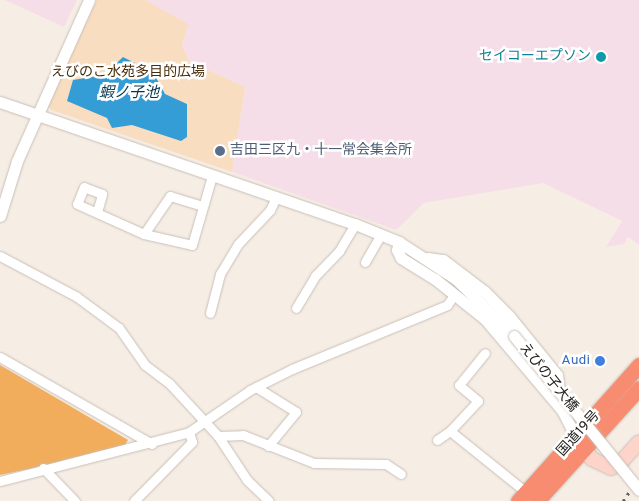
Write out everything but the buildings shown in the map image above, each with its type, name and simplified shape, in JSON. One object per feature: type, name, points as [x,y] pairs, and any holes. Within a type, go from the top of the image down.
[{"type":"highway","name":"国道19号","points":[[580,444],[639,366]]},
{"type":"highway","name":"国道19号","points":[[527,498],[639,388]]},
{"type":"main road","points":[[580,444],[600,465],[611,468],[622,461],[639,442]]},
{"type":"street","points":[[0,216],[17,161],[89,0]]},
{"type":"street","points":[[0,102],[355,224],[399,242],[424,257],[443,260],[484,291],[509,316],[557,375],[562,410]]},
{"type":"street","points":[[96,212],[144,234],[192,245],[212,176]]},
{"type":"street","points":[[144,234],[170,196],[203,206]]},
{"type":"street","points":[[210,312],[220,274],[238,244],[270,210],[276,197]]},
{"type":"street","points":[[296,308],[315,276],[339,251],[355,224]]},
{"type":"street","points":[[365,262],[380,234]]},
{"type":"street","points":[[399,242],[397,250],[401,258],[485,319],[562,410],[580,444]]},
{"type":"street","points":[[0,256],[78,297],[119,328],[146,365],[169,383],[218,436],[247,480],[269,501]]},
{"type":"street","name":"えびの子大橋","points":[[424,257],[481,300],[514,336],[639,490]]},
{"type":"street","points":[[0,481],[43,468],[152,444],[190,432],[203,420],[256,387],[292,369],[447,306],[454,295]]},
{"type":"street","points":[[437,440],[450,431],[478,401],[459,385],[485,353]]},
{"type":"street","points":[[0,357],[152,444]]},
{"type":"street","points":[[256,387],[296,412],[268,446]]},
{"type":"street","points":[[450,431],[527,498]]},
{"type":"street","points":[[134,501],[192,442],[190,432]]},
{"type":"street","points":[[218,436],[243,435],[314,463],[386,464],[401,474]]},
{"type":"street","points":[[43,468],[74,501]]},
{"type":"shaded area","points":[[5,0],[77,0],[64,27]]},
{"type":"shaded area","name":"セイコーエプソン","points":[[145,0],[639,0],[639,245],[628,237],[624,244],[606,247],[622,221],[543,183],[424,203],[396,230],[232,172],[245,87],[189,61],[182,46],[187,24]]},
{"type":"shaded area","points":[[0,365],[128,440],[122,450],[0,475]]},
{"type":"green space","name":"えびのこ水苑多目的広場","points":[[97,0],[145,0],[188,24],[182,46],[189,61],[245,87],[232,172],[51,110],[47,104]]},
{"type":"water","name":"蝦ノ子池","points":[[123,57],[153,72],[165,94],[187,104],[187,137],[181,141],[132,125],[112,128],[107,118],[67,101],[73,80],[104,75]]},
{"type":"railway","points":[[623,501],[639,477]]},
{"type":"place","name":"セイコーエプソン","points":[[601,57]]},
{"type":"place","name":"吉田三区九・十一常会集会所","points":[[220,151]]},
{"type":"place","name":"Audi","points":[[600,361]]}]
